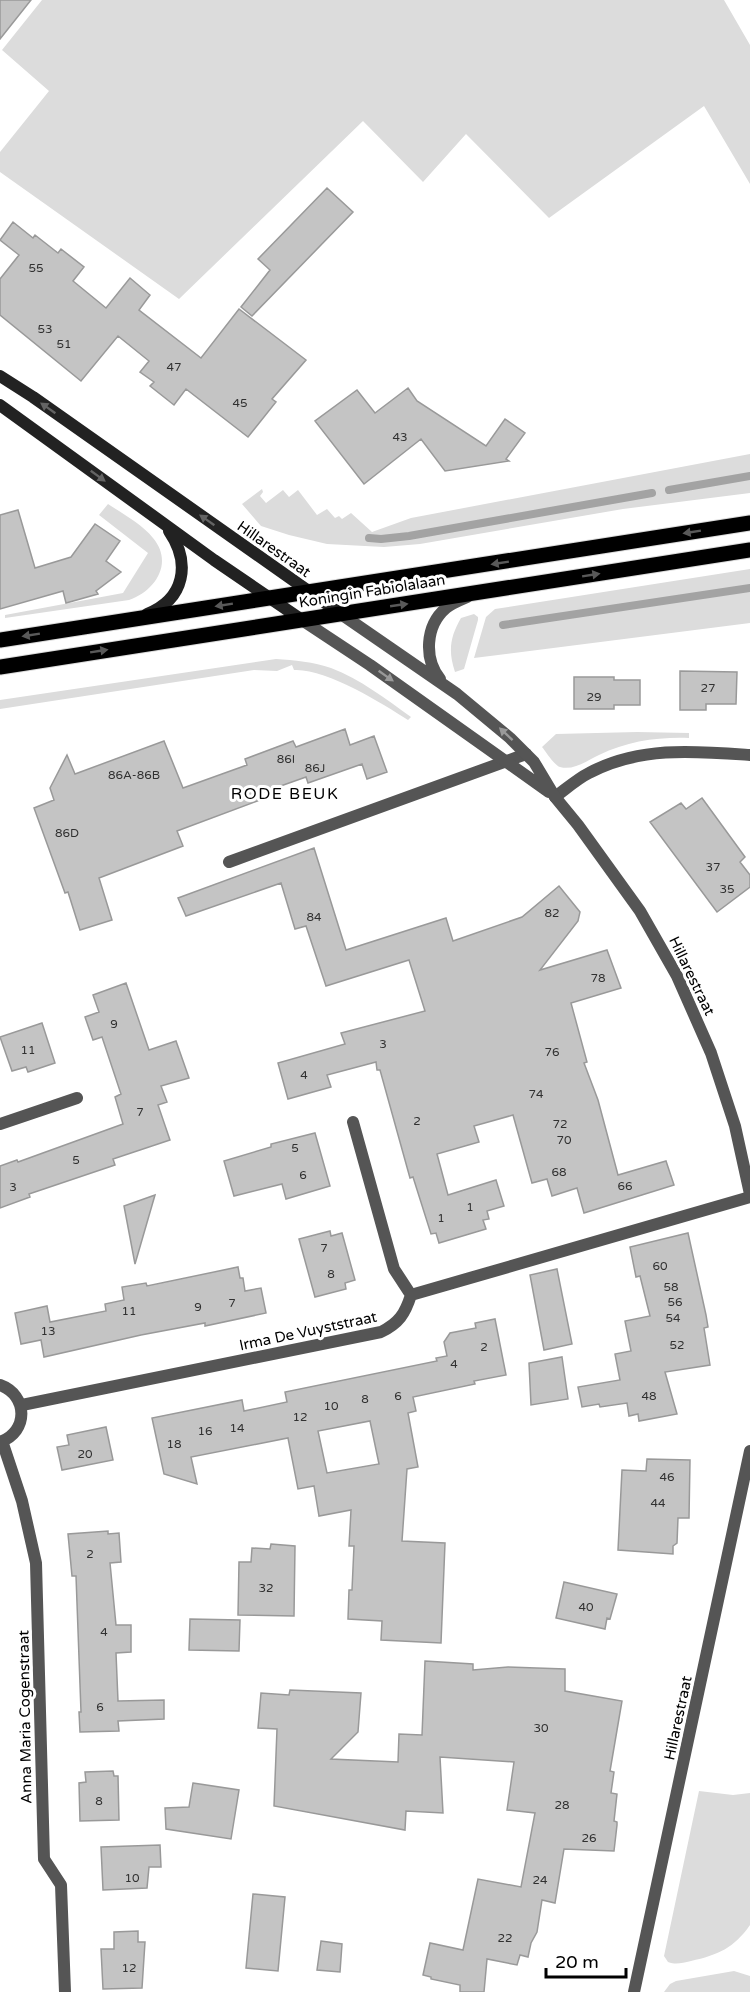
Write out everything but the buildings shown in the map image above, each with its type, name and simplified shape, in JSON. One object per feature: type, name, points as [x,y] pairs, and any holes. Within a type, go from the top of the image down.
[{"type":"main road","name":"Hillarestraat","points":[[0,376],[341,614]]},
{"type":"main road","name":"Hillarestraat","points":[[0,405],[165,525],[302,620]]},
{"type":"main road","name":"Koningin Fabiolalaan","points":[[0,639],[750,523]]},
{"type":"main road","points":[[128,620],[163,606],[178,589],[182,576],[182,563],[179,549],[165,525]]},
{"type":"main road","name":"Koningin Fabiolalaan","points":[[0,667],[750,550]]},
{"type":"street","points":[[446,687],[434,671],[429,658],[430,638],[436,620],[445,608],[482,592]]},
{"type":"street","name":"Hillarestraat","points":[[341,614],[494,723],[526,754],[640,911],[677,976],[698,1022],[735,1126],[750,1195]]},
{"type":"street","name":"Hillarestraat","points":[[302,620],[370,664],[555,796]]},
{"type":"street","points":[[555,796],[589,772],[646,753],[694,751],[750,755]]},
{"type":"street","points":[[229,862],[526,754]]},
{"type":"street","points":[[0,1124],[77,1098]]},
{"type":"street","points":[[353,1122],[394,1269],[411,1295],[750,1195]]},
{"type":"street","name":"Irma De Vuyststraat","points":[[22,1405],[381,1332],[400,1321],[411,1295]]},
{"type":"street","points":[[0,1385],[10,1389],[22,1405],[20,1425],[10,1438],[1,1441]]},
{"type":"street","name":"Anna Maria Cogenstraat","points":[[1,1441],[22,1501],[36,1563],[44,1859],[61,1885],[65,1992]]},
{"type":"street","name":"Hillarestraat","points":[[634,1992],[750,1451]]},
{"type":"shaded area","points":[[42,0],[724,0],[750,45],[750,184],[704,106],[549,218],[466,134],[423,182],[363,121],[179,299],[0,172],[0,152],[49,91],[2,50]]},
{"type":"shaded area","points":[[750,454],[750,493],[623,509],[420,544],[384,547],[327,544],[261,526],[242,504],[262,489],[260,496],[266,503],[283,490],[289,497],[298,490],[317,515],[327,509],[335,518],[339,516],[342,519],[351,513],[372,532],[411,518]]},
{"type":"shaded area","points":[[108,504],[143,528],[159,547],[162,557],[161,566],[154,583],[147,590],[129,600],[5,618],[5,615],[123,593],[148,553],[99,515]]},
{"type":"shaded area","points":[[750,569],[750,623],[474,658],[486,617],[495,609]]},
{"type":"shaded area","points":[[474,614],[478,620],[464,669],[455,672],[451,657],[454,632],[461,618]]},
{"type":"shaded area","points":[[276,659],[311,663],[342,673],[411,717],[408,720],[337,680],[307,671],[294,670],[292,665],[277,671],[254,670],[0,709],[0,700]]},
{"type":"shaded area","points":[[689,733],[689,738],[666,738],[632,743],[570,768],[556,764],[542,747],[556,734]]},
{"type":"shaded area","points":[[699,1791],[733,1795],[750,1793],[750,1925],[731,1945],[717,1953],[701,1959],[674,1963],[668,1962],[664,1956]]},
{"type":"shaded area","points":[[734,1971],[750,1976],[750,1992],[664,1992],[670,1984],[676,1981]]},
{"type":"waterway","points":[[669,490],[750,476]]},
{"type":"waterway","points":[[369,538],[409,536],[652,493]]},
{"type":"waterway","points":[[503,625],[750,588]]},
{"type":"district","name":"RODE BEUK","points":[[285,793]]}]
